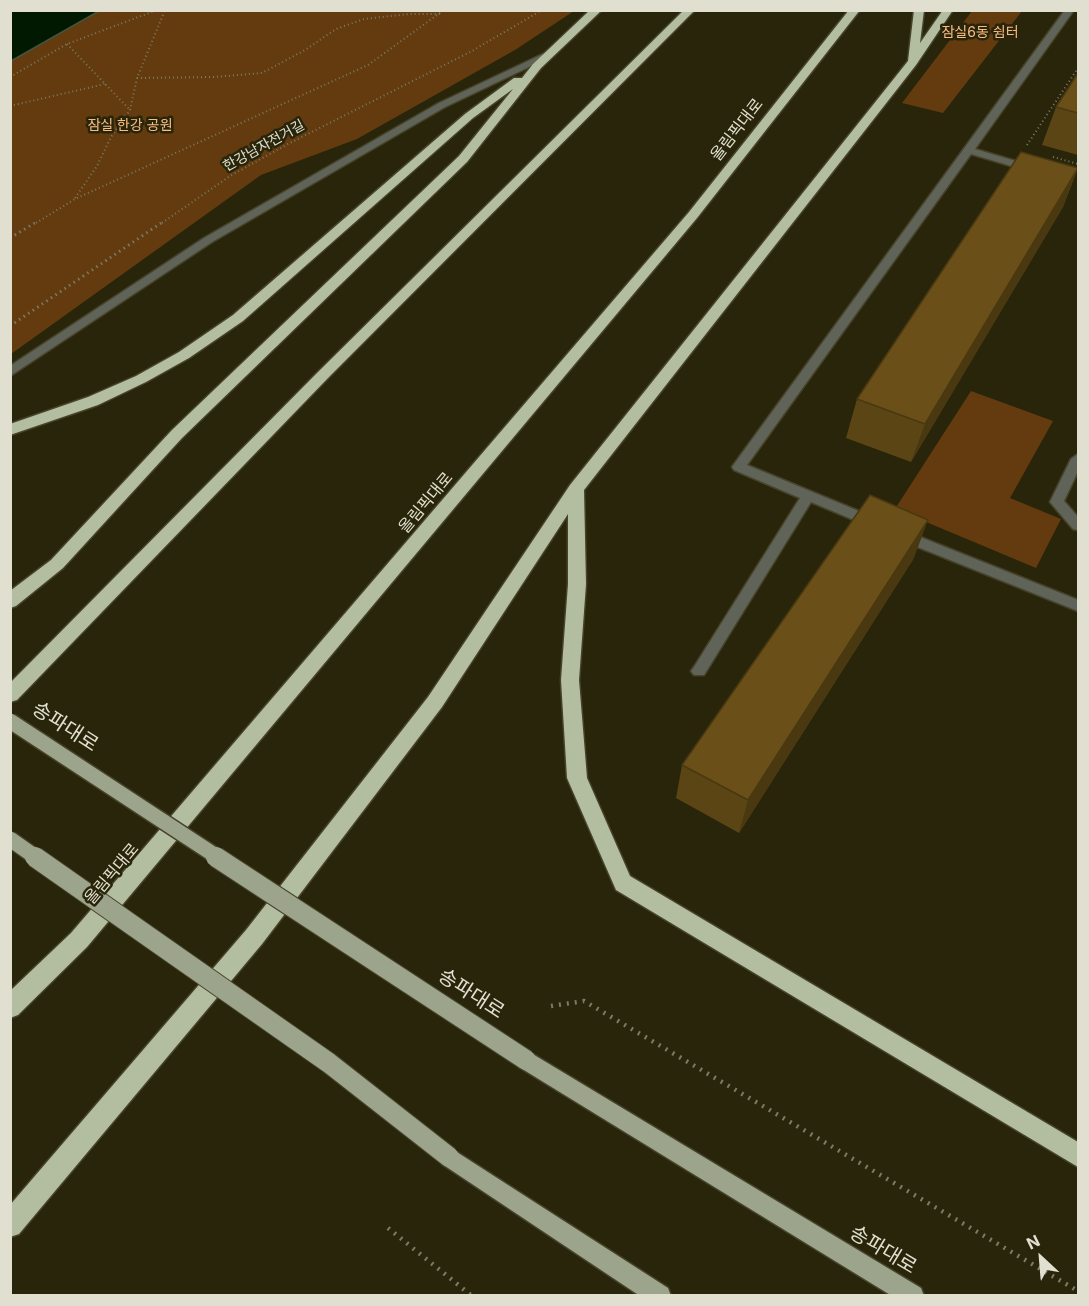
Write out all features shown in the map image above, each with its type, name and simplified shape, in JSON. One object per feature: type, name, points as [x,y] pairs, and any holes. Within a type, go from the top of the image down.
[{"type":"highway","points":[[10,430],[46,419],[141,379],[183,355],[237,318],[469,116],[542,61],[597,10]]},
{"type":"highway","points":[[10,695],[323,375],[690,10]]},
{"type":"highway","name":"올림픽대로","points":[[10,1007],[79,940],[102,913],[693,214],[855,10]]},
{"type":"highway","points":[[912,63],[919,10]]},
{"type":"highway","points":[[10,1225],[254,938],[435,702],[576,489],[912,63],[948,10]]},
{"type":"highway","points":[[10,601],[57,564],[177,434],[464,159],[542,61]]},
{"type":"highway","points":[[576,489],[577,584],[570,680],[577,777],[623,883],[1078,1155]]},
{"type":"main road","name":"송파대로","points":[[10,721],[526,1059],[913,1296]]},
{"type":"main road","points":[[10,839],[329,1063],[449,1157],[660,1296]]},
{"type":"lane","points":[[1070,10],[739,467],[1078,606]]},
{"type":"lane","points":[[10,372],[208,240],[442,105],[542,61]]},
{"type":"lane","points":[[968,150],[1046,172]]},
{"type":"lane","points":[[1078,459],[1057,502],[1078,525]]},
{"type":"lane","points":[[699,671],[808,496]]},
{"type":"path","points":[[10,77],[67,44],[157,10]]},
{"type":"path","points":[[75,199],[97,166],[111,137],[130,111],[137,78],[165,10]]},
{"type":"path","points":[[10,238],[75,199],[368,65],[444,10]]},
{"type":"path","name":"한강남자전거길","points":[[10,326],[230,176],[288,144],[472,51],[542,10]]},
{"type":"path","points":[[137,78],[214,77],[262,72],[305,51],[336,28],[364,19],[409,14],[441,14]]},
{"type":"path","points":[[67,44],[130,111]]},
{"type":"path","points":[[1025,149],[1078,68]]},
{"type":"path","points":[[10,106],[105,84]]},
{"type":"path","points":[[551,1006],[584,1001],[1078,1291]]},
{"type":"path","points":[[388,1228],[472,1296]]},
{"type":"green space","name":"잠실 한강 공원","points":[[99,11],[574,11],[515,50],[357,139],[261,175],[11,354],[10,61]]},
{"type":"green space","name":"잠실6동 쉼터","points":[[972,11],[1022,11],[943,113],[902,103]]},
{"type":"green space","points":[[971,391],[1053,421],[1010,498],[1061,519],[1036,568],[895,509]]},
{"type":"shaded area","points":[[11,10],[98,10],[99,11],[11,61]]},
{"type":"building","points":[[1078,73],[1078,113],[1056,107]]},
{"type":"building","points":[[1021,152],[1078,168],[925,424],[857,399]]},
{"type":"building","points":[[870,495],[928,520],[748,800],[682,765]]}]
